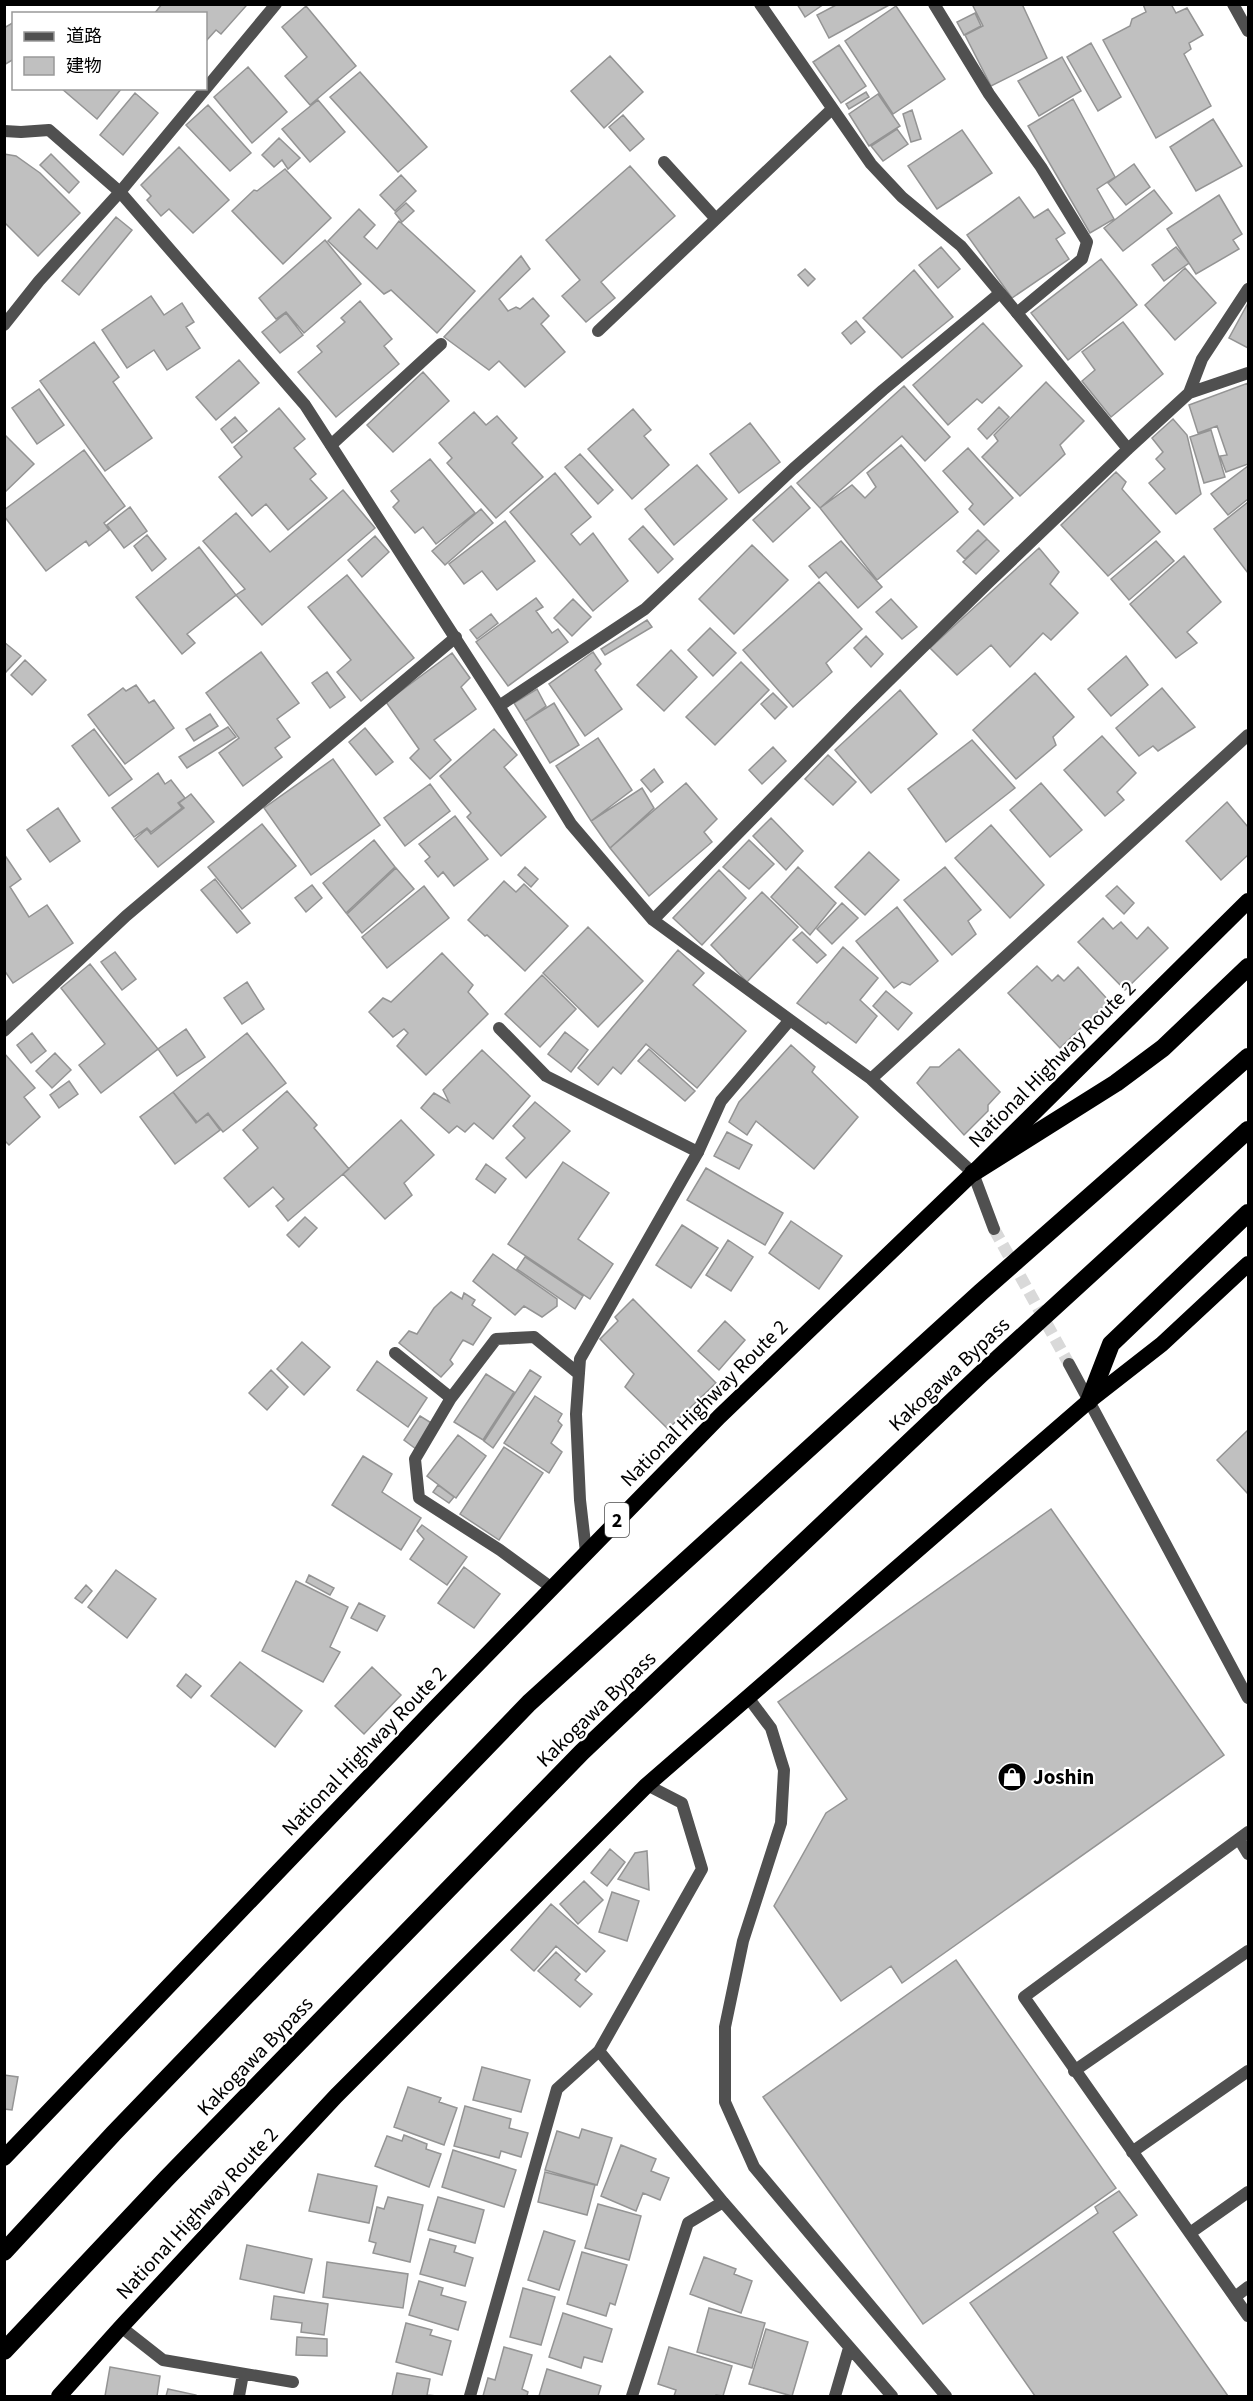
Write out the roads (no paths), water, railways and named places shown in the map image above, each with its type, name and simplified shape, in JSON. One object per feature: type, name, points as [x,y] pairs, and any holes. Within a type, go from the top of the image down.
[{"type":"highway","name":"National Highway Route 2","points":[[4,2158],[586,1552],[719,1417],[973,1173],[1248,901]]},
{"type":"highway","points":[[973,1173],[1116,1083],[1154,1055],[1248,968]]},
{"type":"highway","name":"Kakogawa Bypass","points":[[4,2252],[114,2133],[529,1703],[981,1292],[1248,1057]]},
{"type":"highway","name":"Kakogawa Bypass","points":[[4,2350],[167,2178],[582,1752],[971,1384],[1248,1130]]},
{"type":"highway","points":[[1089,1401],[1111,1344],[1248,1213]]},
{"type":"highway","name":"National Highway Route 2","points":[[59,2397],[336,2096],[647,1785],[1089,1401],[1162,1344],[1248,1264]]},
{"type":"street","points":[[207,87],[276,4]]},
{"type":"street","points":[[760,4],[871,164],[902,197],[961,246],[1128,449]]},
{"type":"street","points":[[934,4],[988,94],[1041,167],[1087,242],[1082,259],[1017,313]]},
{"type":"street","points":[[1233,4],[1248,31]]},
{"type":"street","points":[[4,325],[39,281],[120,192],[205,90]]},
{"type":"street","points":[[598,331],[832,109]]},
{"type":"street","points":[[4,131],[49,130],[120,192],[305,405],[456,637],[571,824],[653,920],[871,1079],[973,1173],[994,1229]]},
{"type":"street","points":[[664,162],[716,219]]},
{"type":"street","points":[[1189,393],[1202,359],[1248,289]]},
{"type":"street","points":[[499,706],[645,609],[793,469],[883,390],[1000,293]]},
{"type":"street","points":[[331,445],[441,344]]},
{"type":"street","points":[[653,920],[865,704],[1128,449],[1189,393],[1248,373]]},
{"type":"street","points":[[4,1031],[126,916],[456,637]]},
{"type":"street","points":[[871,1079],[1248,735]]},
{"type":"street","points":[[586,1552],[580,1500],[576,1414],[580,1359],[698,1152],[721,1101],[789,1021]]},
{"type":"street","points":[[499,1028],[546,1076],[698,1152]]},
{"type":"street","points":[[552,1588],[500,1550],[419,1498],[415,1458],[451,1398],[496,1339],[534,1337],[579,1374]]},
{"type":"street","points":[[395,1353],[451,1398]]},
{"type":"street","points":[[1069,1364],[1248,1698]]},
{"type":"street","points":[[747,1696],[771,1728],[784,1770],[781,1822],[743,1941],[726,2027],[725,2102],[754,2167],[946,2397]]},
{"type":"street","points":[[470,2397],[557,2089],[599,2051],[702,1869],[682,1803],[647,1785]]},
{"type":"street","points":[[1248,1854],[1244,1836],[1023,1997],[1248,2316]]},
{"type":"street","points":[[1074,2071],[1248,1951]]},
{"type":"street","points":[[599,2051],[723,2202],[892,2397]]},
{"type":"street","points":[[1132,2151],[1248,2071]]},
{"type":"street","points":[[1190,2234],[1248,2193]]},
{"type":"street","points":[[632,2397],[688,2223],[723,2202]]},
{"type":"street","points":[[1234,2297],[1248,2287]]},
{"type":"street","points":[[121,2327],[163,2360],[293,2382]]},
{"type":"street","points":[[835,2397],[849,2348]]},
{"type":"street","points":[[239,2397],[243,2374]]},
{"type":"tunnel","points":[[994,1229],[1069,1364]]},
{"type":"place","name":"Joshin","points":[[1012,1777]]}]
